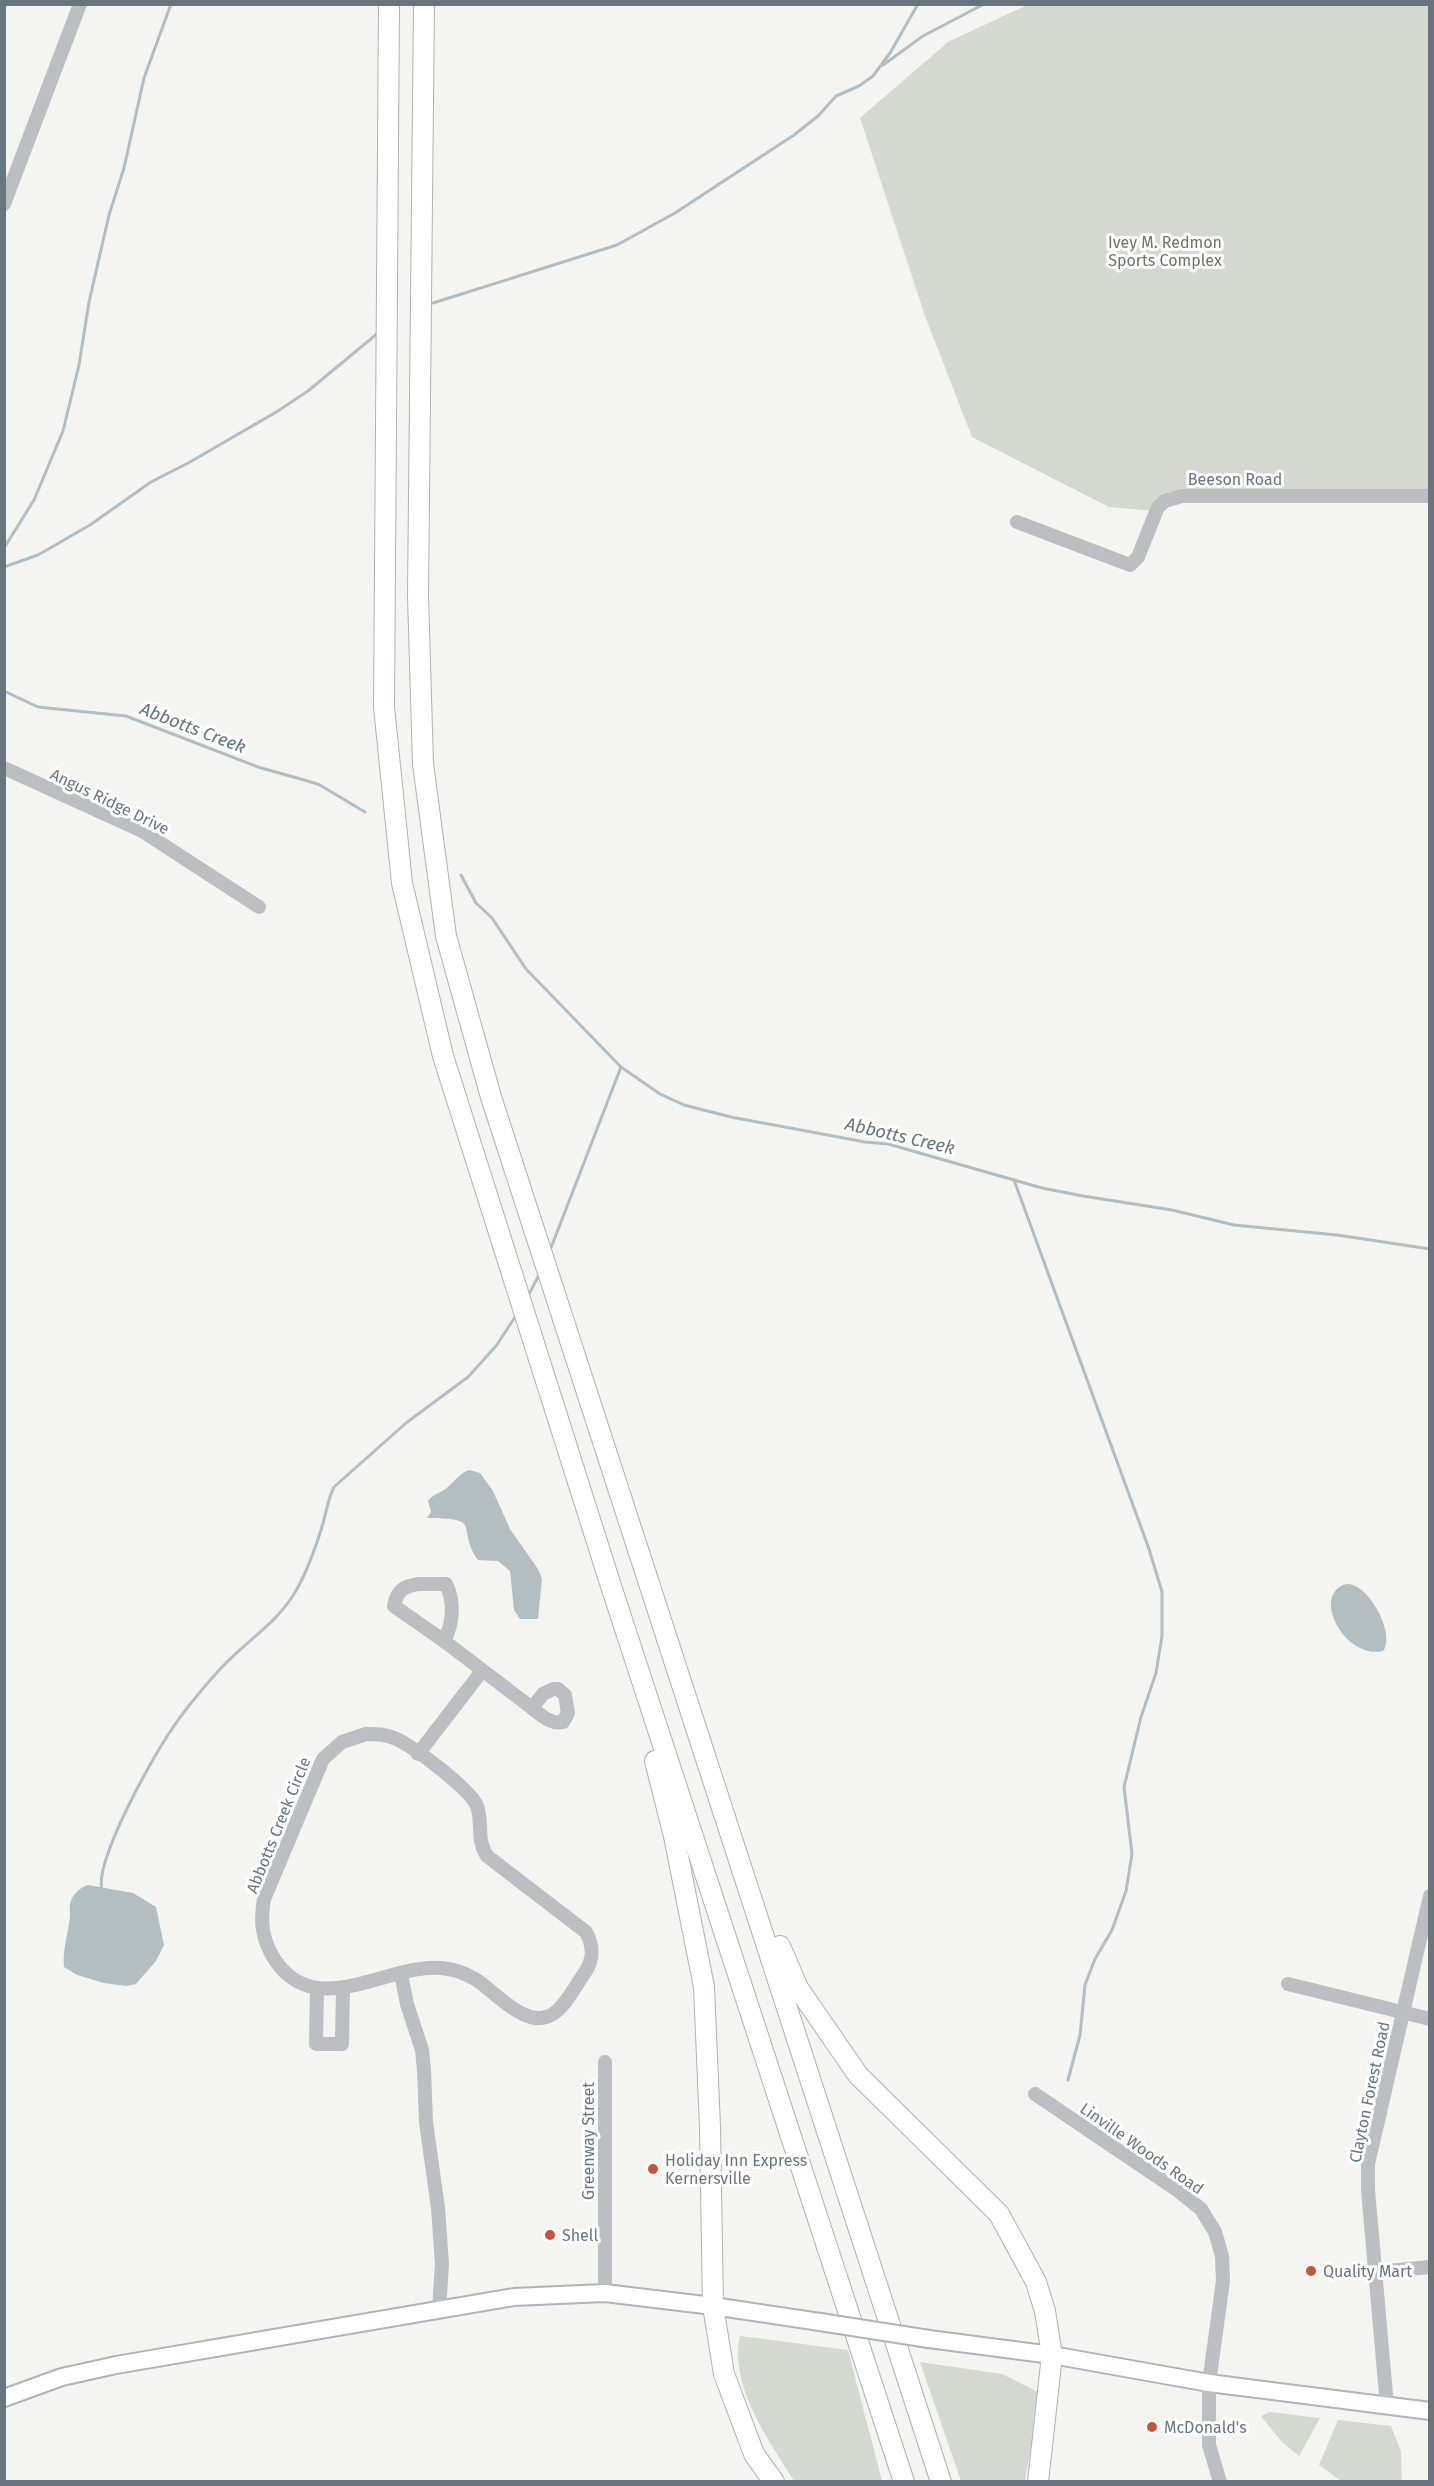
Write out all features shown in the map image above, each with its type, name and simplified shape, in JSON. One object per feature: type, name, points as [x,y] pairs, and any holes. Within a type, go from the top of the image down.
[{"type":"highway","points":[[389,4],[384,707],[402,883],[443,1056],[610,1586],[904,2481]]},
{"type":"highway","points":[[424,4],[418,596],[423,764],[446,936],[491,1097],[941,2481]]},
{"type":"highway","points":[[610,1586],[674,1836],[704,1987],[710,2127],[713,2306],[724,2374],[754,2454],[774,2481]]},
{"type":"highway","points":[[715,1782],[757,1893],[798,1988],[858,2074],[999,2214],[1036,2282],[1046,2311],[1052,2355],[1038,2481]]},
{"type":"main road","points":[[4,2398],[62,2377],[116,2365],[514,2297],[605,2293],[713,2306],[1052,2355],[1209,2383],[1430,2411]]},
{"type":"street","points":[[4,204],[80,4]]},
{"type":"street","name":"Beeson Road","points":[[1017,522],[1130,565],[1138,556],[1158,507],[1165,501],[1182,496],[1430,496]]},
{"type":"street","name":"Angus Ridge Drive","points":[[4,768],[142,831],[259,907]]},
{"type":"street","points":[[444,1641],[450,1629],[452,1609],[446,1584],[419,1584],[401,1589],[394,1605],[532,1708]]},
{"type":"street","points":[[418,1754],[482,1671]]},
{"type":"street","name":"Abbotts Creek Circle","points":[[366,1734],[391,1737],[418,1754],[470,1795],[478,1809],[480,1841],[488,1856],[583,1929],[591,1942],[593,1950],[587,1970],[556,2012],[548,2017],[539,2019],[524,2015],[477,1980],[452,1969],[424,1968],[343,1988],[317,1988],[297,1980],[278,1964],[264,1939],[261,1920],[264,1899],[316,1770],[331,1749],[353,1737],[366,1734]]},
{"type":"street","name":"Clayton Forest Road","points":[[1387,2406],[1368,2190],[1368,2164],[1430,1896]]},
{"type":"street","points":[[401,1974],[407,2004],[422,2050],[426,2122],[438,2208],[442,2264],[439,2310]]},
{"type":"street","points":[[1288,1984],[1430,2019]]},
{"type":"street","points":[[317,1988],[316,2044],[342,2044],[343,1988]]},
{"type":"street","name":"Greenway Street","points":[[605,2062],[605,2293]]},
{"type":"street","name":"Linville Woods Road","points":[[1035,2094],[1169,2184],[1201,2209],[1209,2220],[1220,2250],[1223,2281],[1209,2383],[1209,2445],[1220,2481]]},
{"type":"street","points":[[1376,2272],[1430,2267]]},
{"type":"green space","name":"Ivey M. Redmon Sports Complex","points":[[1027,5],[1429,5],[1429,496],[1182,496],[1155,511],[1109,507],[972,437],[925,316],[860,118],[948,42]]},
{"type":"green space","points":[[740,2336],[848,2350],[882,2481],[794,2481],[763,2431],[746,2393],[740,2374],[738,2355]]},
{"type":"green space","points":[[920,2362],[1002,2374],[1040,2393],[1025,2481],[961,2481]]},
{"type":"green space","points":[[1269,2412],[1320,2418],[1299,2456],[1281,2441],[1261,2416]]},
{"type":"green space","points":[[1338,2420],[1391,2426],[1401,2452],[1402,2481],[1341,2481],[1319,2465]]},
{"type":"shaded area","points":[[469,1470],[480,1473],[493,1491],[510,1529],[538,1569],[542,1579],[538,1619],[520,1619],[514,1610],[510,1571],[498,1561],[478,1560],[463,1523],[445,1518],[427,1518],[431,1512],[428,1501]]},
{"type":"shaded area","points":[[1346,1584],[1363,1591],[1378,1610],[1386,1633],[1383,1651],[1369,1651],[1356,1646],[1345,1637],[1337,1625],[1332,1612],[1331,1600],[1336,1590]]},
{"type":"shaded area","points":[[88,1885],[133,1893],[156,1907],[164,1945],[156,1961],[136,1984],[126,1986],[104,1983],[77,1975],[64,1967],[70,1903],[78,1891]]},
{"type":"waterway","points":[[4,548],[34,500],[63,431],[79,365],[89,302],[109,215],[124,168],[144,78],[171,4]]},
{"type":"waterway","points":[[433,303],[617,245],[675,213],[794,135],[818,116],[836,96],[859,86],[873,76],[890,53],[918,4]]},
{"type":"waterway","points":[[883,65],[923,36],[984,4]]},
{"type":"waterway","points":[[4,567],[38,555],[90,525],[151,482],[278,411],[308,391],[378,333]]},
{"type":"waterway","name":"Abbotts Creek","points":[[4,691],[38,707],[126,716],[258,767],[318,784],[365,812]]},
{"type":"waterway","name":"Abbotts Creek","points":[[461,875],[476,903],[492,918],[526,969],[621,1067],[660,1094],[684,1105],[731,1117],[865,1142],[888,1144],[1042,1188],[1083,1196],[1172,1210],[1234,1225],[1337,1235],[1430,1249]]},
{"type":"waterway","points":[[549,1253],[621,1067]]},
{"type":"waterway","points":[[1014,1180],[1149,1549],[1162,1592],[1162,1636],[1156,1673],[1141,1717],[1124,1787],[1132,1854],[1126,1891],[1112,1930],[1095,1959],[1085,1985],[1080,2035],[1068,2080]]},
{"type":"waterway","points":[[528,1296],[540,1273]]},
{"type":"waterway","points":[[102,1890],[102,1876],[115,1835],[151,1764],[175,1724],[201,1691],[230,1659],[276,1617],[292,1597],[312,1556],[334,1487],[406,1423],[468,1377],[496,1346],[517,1314]]},
{"type":"place","name":"Holiday Inn Express Kernersville","points":[[653,2169]]},
{"type":"place","name":"Shell","points":[[550,2235]]},
{"type":"place","name":"Quality Mart","points":[[1311,2271]]},
{"type":"place","name":"McDonald's","points":[[1152,2427]]}]
